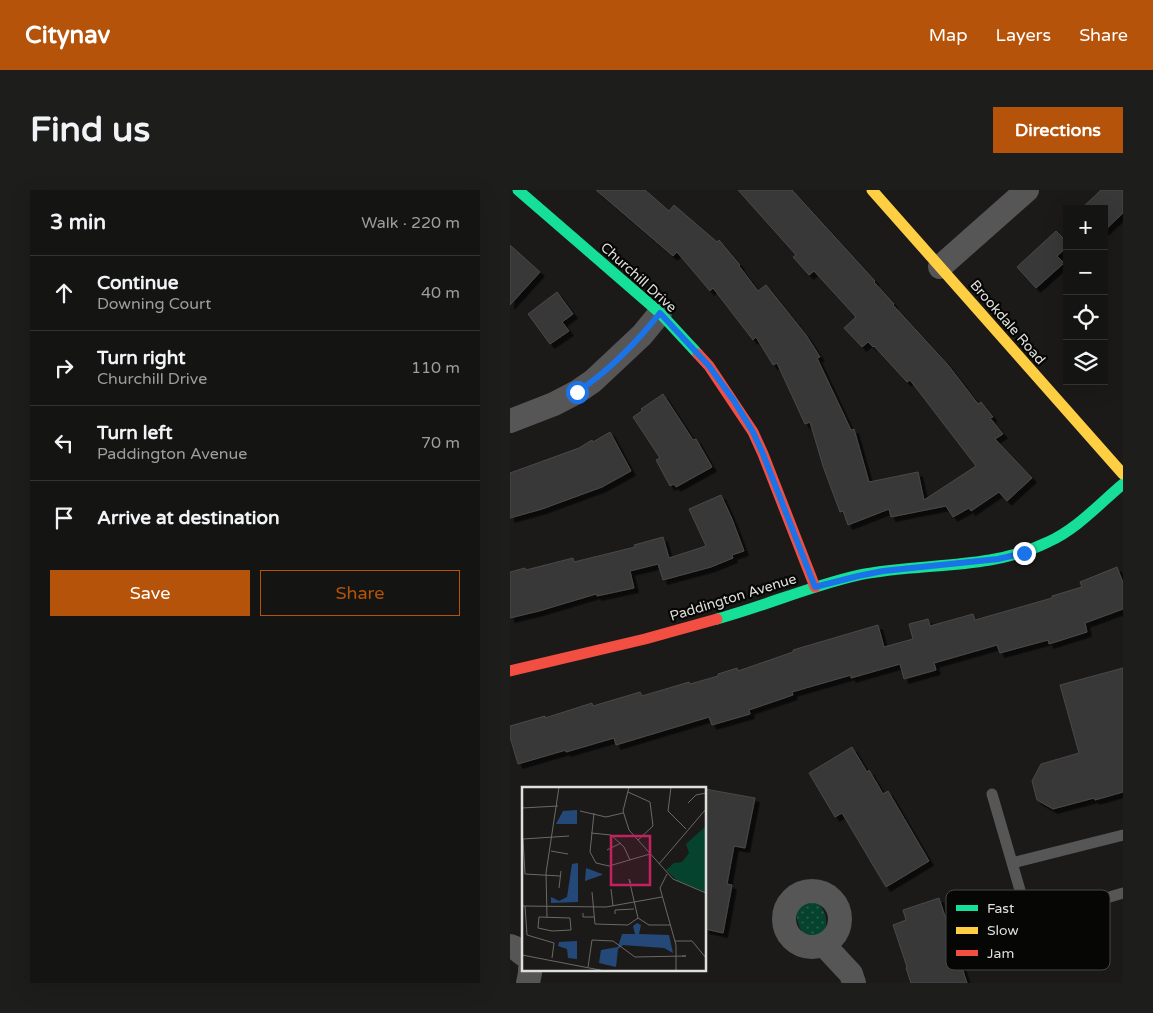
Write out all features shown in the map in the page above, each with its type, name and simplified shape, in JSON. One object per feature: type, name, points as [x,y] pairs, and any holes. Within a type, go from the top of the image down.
[{"type":"street","name":"Churchill Drive","points":[[518,190],[660,313],[709,366],[753,432],[815,587]]},
{"type":"street","name":"Brookdale Road","points":[[872,190],[1123,474]]},
{"type":"street","points":[[940,267],[1027,190]]},
{"type":"street","points":[[510,421],[554,404],[594,381],[642,335],[660,313]]},
{"type":"street","name":"Paddington Avenue","points":[[510,671],[728,616],[815,587],[858,576],[883,571],[998,559],[1024,553],[1050,542],[1078,523],[1123,484]]},
{"type":"street","points":[[824,945],[851,974],[854,983]]},
{"type":"street","points":[[510,946],[522,953]]},
{"type":"street","points":[[528,983],[530,970]]},
{"type":"lane","points":[[992,794],[1020,890]]},
{"type":"lane","points":[[1012,863],[1123,835]]},
{"type":"lane","points":[[1110,897],[1123,893]]},
{"type":"green space","points":[[804,899],[818,903],[824,911],[826,926],[823,934],[816,937],[806,937],[799,925],[797,917],[798,903]]},
{"type":"building","points":[[596,190],[645,190],[669,211],[674,205],[717,242],[719,240],[758,291],[766,285],[806,335],[820,357],[817,358],[851,430],[854,429],[869,482],[918,472],[924,500],[976,466],[910,380],[907,382],[874,346],[868,342],[862,347],[844,328],[856,317],[814,271],[809,275],[793,257],[796,255],[738,190],[792,190],[875,281],[893,305],[948,365],[978,404],[981,402],[993,417],[990,418],[1003,434],[995,439],[1032,478],[1007,501],[999,492],[971,511],[969,508],[953,517],[946,506],[891,517],[889,509],[848,525],[843,511],[840,512],[823,466],[810,422],[805,424],[777,363],[773,365],[756,337],[753,340],[713,288],[710,291],[677,252],[673,256]]},
{"type":"building","points":[[1101,190],[1123,190],[1123,213],[1108,227],[1108,205],[1085,205]]},
{"type":"building","points":[[1056,231],[1063,238],[1063,251],[1057,256],[1063,264],[1036,288],[1017,267]]},
{"type":"building","points":[[510,245],[540,272],[510,305]]},
{"type":"building","points":[[557,292],[573,314],[562,322],[569,331],[550,344],[528,314]]},
{"type":"building","points":[[663,394],[693,440],[696,439],[712,467],[676,487],[674,484],[670,486],[656,460],[660,458],[633,417]]},
{"type":"building","points":[[610,432],[631,471],[602,487],[542,509],[510,518],[510,473],[579,448]]},
{"type":"building","points":[[721,495],[744,551],[732,555],[733,558],[711,567],[663,580],[658,564],[630,571],[634,588],[597,596],[596,594],[510,618],[510,572],[525,568],[526,570],[573,558],[574,562],[635,547],[634,545],[663,537],[669,558],[706,546],[689,509]]},
{"type":"building","points":[[1117,567],[1123,583],[1123,609],[1085,623],[1087,632],[1049,644],[1048,640],[1000,653],[997,645],[934,663],[936,670],[904,679],[900,664],[851,678],[851,675],[792,692],[793,695],[749,710],[750,714],[712,725],[709,717],[616,745],[614,738],[518,764],[510,737],[510,726],[545,716],[545,718],[592,703],[593,706],[640,692],[642,696],[689,682],[690,684],[737,668],[738,671],[793,652],[793,650],[878,625],[884,647],[913,639],[909,624],[928,619],[930,626],[973,614],[975,620],[1052,598],[1052,596],[1082,587],[1080,582]]},
{"type":"building","points":[[1123,668],[1123,792],[1053,809],[1037,800],[1032,781],[1041,764],[1079,753],[1060,685]]},
{"type":"building","points":[[852,747],[867,772],[869,770],[883,794],[888,791],[929,861],[886,887],[842,813],[835,817],[809,773]]},
{"type":"building","points":[[706,789],[755,798],[745,848],[734,846],[727,884],[732,885],[723,933],[706,929]]},
{"type":"building","points":[[939,898],[946,919],[946,970],[963,970],[967,983],[911,983],[893,925],[906,920],[903,910]]},
{"type":"traffic: fast","points":[[518,190],[660,313],[698,354]]},
{"type":"traffic: fast","points":[[717,619],[859,575],[907,568],[979,562],[1026,551],[1059,537],[1087,516],[1123,484]]},
{"type":"traffic: slow","points":[[872,190],[1123,474]]},
{"type":"traffic: jam","points":[[698,354],[709,366],[753,432],[815,587]]},
{"type":"traffic: jam","points":[[510,671],[645,639],[717,619]]},
{"type":"route","points":[[577,392],[594,381],[642,335],[660,313],[709,366],[753,432],[815,587],[883,571],[998,559],[1024,553]]}]
